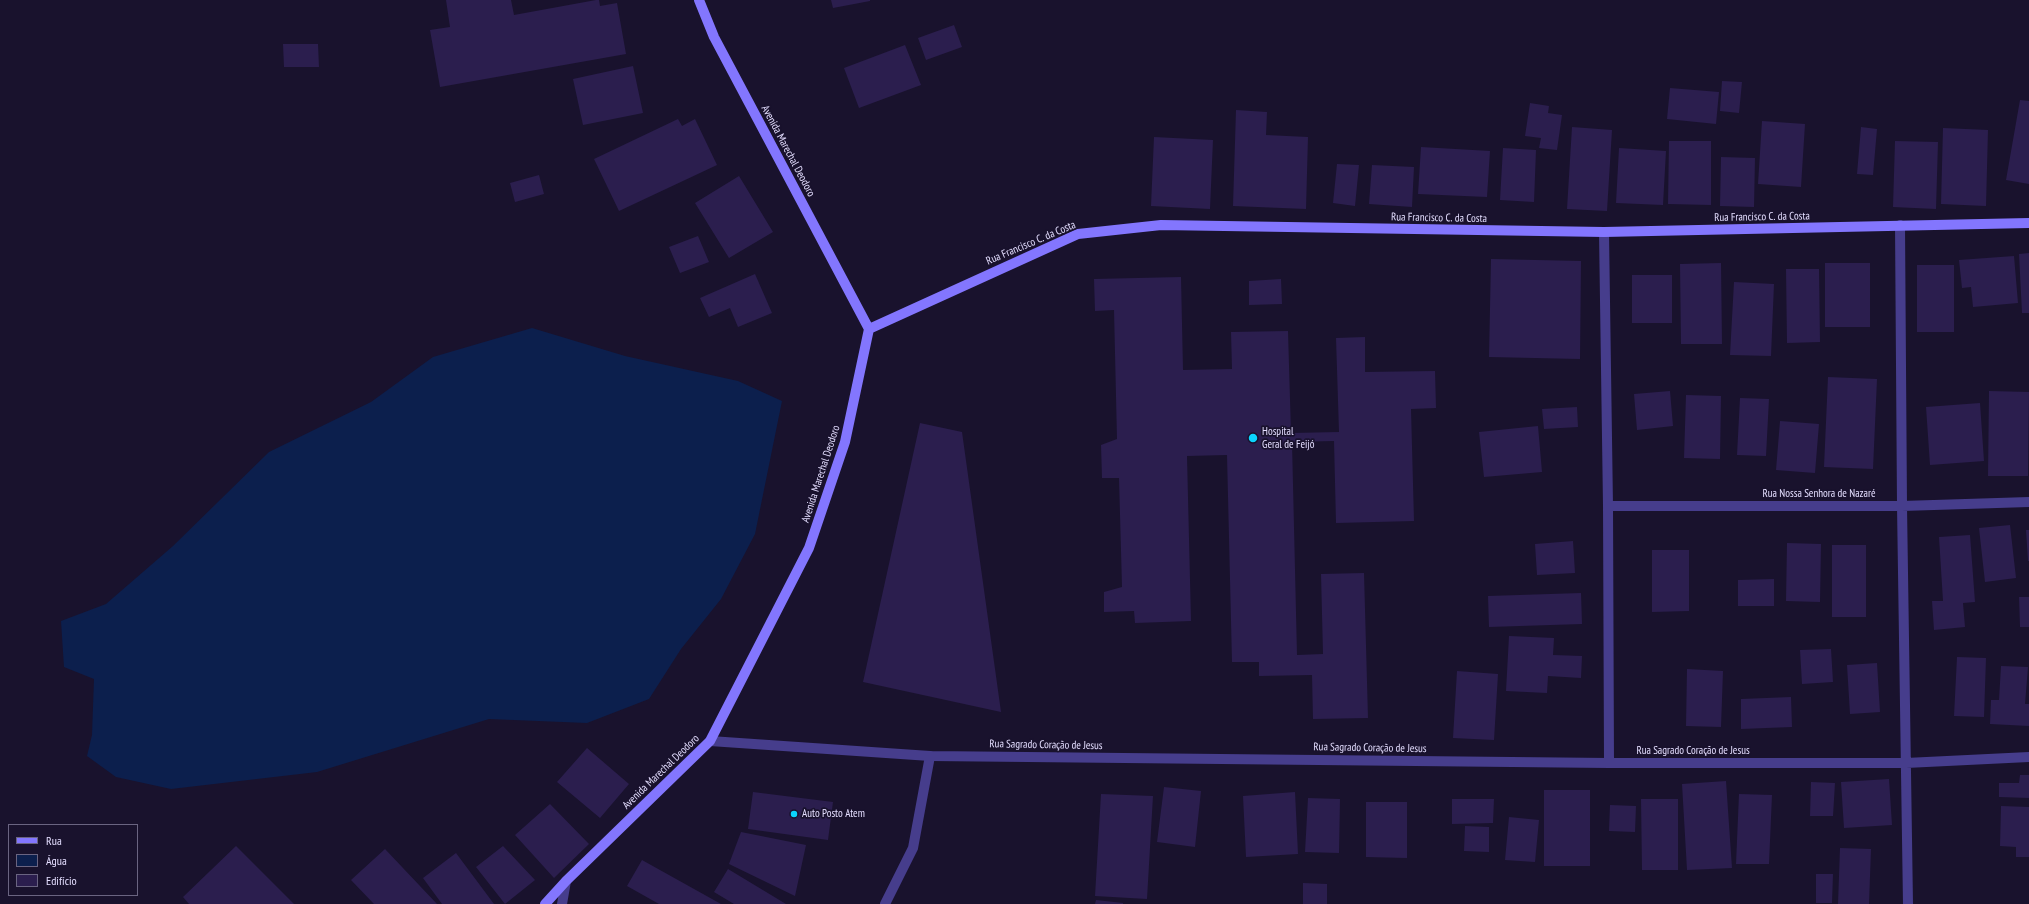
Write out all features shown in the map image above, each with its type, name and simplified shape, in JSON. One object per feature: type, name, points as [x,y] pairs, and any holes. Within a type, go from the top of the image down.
[{"type":"street","name":"Avenida Marechal Deodoro","points":[[545,904],[566,881],[710,741],[809,548],[845,442],[869,329],[714,36],[699,0]]},
{"type":"street","name":"Rua Francisco C. da Costa","points":[[869,329],[1078,234],[1161,225],[1604,232],[2029,222]]},
{"type":"street","points":[[1900,225],[1902,506],[1908,904]]},
{"type":"street","points":[[1604,232],[1608,506],[1609,763]]},
{"type":"street","name":"Rua Nossa Senhora de Nazaré","points":[[1608,506],[1902,506],[2029,502]]},
{"type":"street","name":"Rua Sagrado Coração de Jesus","points":[[710,741],[930,756],[1609,763],[1906,763],[2029,758]]},
{"type":"street","points":[[884,904],[913,848],[930,756]]},
{"type":"street","points":[[562,904],[566,881]]},
{"type":"water","points":[[532,328],[625,356],[738,381],[782,401],[755,534],[721,599],[681,649],[649,699],[587,723],[489,719],[317,772],[171,789],[116,777],[87,756],[92,735],[94,679],[64,667],[61,621],[106,604],[173,546],[269,452],[371,402],[433,357]]},
{"type":"building","points":[[446,0],[511,0],[514,15],[596,0],[599,0],[600,6],[617,3],[626,54],[440,87],[430,30],[450,27]]},
{"type":"building","points":[[831,0],[870,0],[870,1],[833,8]]},
{"type":"building","points":[[954,25],[962,47],[926,60],[918,38]]},
{"type":"building","points":[[283,44],[318,44],[319,67],[284,67]]},
{"type":"building","points":[[905,45],[921,85],[859,108],[844,68]]},
{"type":"building","points":[[633,66],[643,113],[583,125],[573,79]]},
{"type":"building","points":[[1722,81],[1742,82],[1739,113],[1720,111]]},
{"type":"building","points":[[1670,88],[1719,92],[1716,124],[1667,119]]},
{"type":"building","points":[[2020,100],[2029,101],[2029,184],[2006,180]]},
{"type":"building","points":[[1530,103],[1549,106],[1548,113],[1562,115],[1557,150],[1539,148],[1541,138],[1525,136]]},
{"type":"building","points":[[1236,110],[1267,112],[1266,135],[1308,137],[1306,209],[1233,206]]},
{"type":"building","points":[[678,119],[682,126],[695,119],[717,165],[619,211],[594,159]]},
{"type":"building","points":[[1762,121],[1805,124],[1801,187],[1758,184]]},
{"type":"building","points":[[1572,127],[1612,130],[1607,211],[1567,209]]},
{"type":"building","points":[[1861,127],[1877,129],[1873,175],[1857,174]]},
{"type":"building","points":[[1943,128],[1988,130],[1986,206],[1941,204]]},
{"type":"building","points":[[1154,137],[1213,140],[1210,209],[1151,206]]},
{"type":"building","points":[[1669,141],[1711,141],[1711,205],[1668,204]]},
{"type":"building","points":[[1895,141],[1938,142],[1936,209],[1893,207]]},
{"type":"building","points":[[1421,147],[1490,151],[1487,197],[1418,194]]},
{"type":"building","points":[[1503,148],[1536,150],[1534,202],[1500,200]]},
{"type":"building","points":[[1619,148],[1666,151],[1663,205],[1616,203]]},
{"type":"building","points":[[1721,157],[1755,158],[1754,207],[1720,206]]},
{"type":"building","points":[[1337,164],[1359,165],[1355,206],[1333,203]]},
{"type":"building","points":[[1372,165],[1414,167],[1412,207],[1369,204]]},
{"type":"building","points":[[539,175],[544,194],[515,202],[510,183]]},
{"type":"building","points":[[739,176],[773,232],[729,258],[695,203]]},
{"type":"building","points":[[698,236],[709,262],[680,273],[669,247]]},
{"type":"building","points":[[2029,253],[2029,313],[2022,313],[2019,254]]},
{"type":"building","points":[[2014,256],[2018,303],[1973,307],[1971,287],[1962,288],[1959,260]]},
{"type":"building","points":[[1491,259],[1581,261],[1580,359],[1489,357]]},
{"type":"building","points":[[1721,263],[1722,344],[1681,344],[1680,264]]},
{"type":"building","points":[[1825,263],[1870,263],[1870,327],[1825,327]]},
{"type":"building","points":[[1917,265],[1954,265],[1954,332],[1917,332]]},
{"type":"building","points":[[1786,269],[1819,269],[1820,342],[1787,343]]},
{"type":"building","points":[[755,274],[772,313],[738,327],[730,308],[709,317],[700,298]]},
{"type":"building","points":[[1632,275],[1672,275],[1672,323],[1632,323]]},
{"type":"building","points":[[1181,277],[1183,370],[1232,369],[1231,332],[1288,331],[1291,433],[1339,432],[1336,338],[1365,337],[1365,372],[1435,371],[1436,408],[1411,409],[1414,521],[1336,523],[1334,441],[1292,442],[1297,655],[1323,654],[1321,574],[1364,573],[1368,718],[1313,719],[1312,675],[1259,676],[1259,662],[1232,662],[1227,455],[1187,456],[1191,621],[1135,623],[1134,611],[1104,612],[1104,592],[1122,587],[1119,478],[1102,478],[1101,445],[1117,439],[1114,310],[1095,311],[1094,279]]},
{"type":"building","points":[[1281,279],[1282,304],[1249,305],[1249,281]]},
{"type":"building","points":[[1734,282],[1774,284],[1771,356],[1730,355]]},
{"type":"building","points":[[1828,377],[1877,379],[1873,469],[1824,467]]},
{"type":"building","points":[[1670,391],[1673,426],[1637,430],[1634,394]]},
{"type":"building","points":[[1989,391],[2029,392],[2028,476],[1988,476]]},
{"type":"building","points":[[1686,395],[1721,396],[1720,459],[1684,458]]},
{"type":"building","points":[[1740,398],[1769,399],[1766,456],[1737,455]]},
{"type":"building","points":[[1980,403],[1984,461],[1930,465],[1926,407]]},
{"type":"building","points":[[1577,407],[1578,427],[1544,429],[1542,409]]},
{"type":"building","points":[[1780,421],[1819,424],[1815,473],[1776,470]]},
{"type":"building","points":[[920,423],[962,432],[1001,712],[863,682]]},
{"type":"building","points":[[1538,426],[1542,472],[1484,477],[1479,432]]},
{"type":"building","points":[[2010,525],[2016,578],[1985,582],[1979,528]]},
{"type":"building","points":[[2026,530],[2029,530],[2029,561],[2028,561]]},
{"type":"building","points":[[1970,535],[1975,602],[1963,603],[1965,627],[1934,630],[1932,601],[1943,601],[1939,537]]},
{"type":"building","points":[[1573,541],[1575,573],[1537,575],[1535,544]]},
{"type":"building","points":[[1787,543],[1821,544],[1820,602],[1786,601]]},
{"type":"building","points":[[1832,545],[1866,545],[1866,617],[1832,617]]},
{"type":"building","points":[[1652,550],[1689,550],[1689,611],[1652,612]]},
{"type":"building","points":[[1774,579],[1774,606],[1738,606],[1738,580]]},
{"type":"building","points":[[1581,593],[1582,624],[1489,627],[1488,596]]},
{"type":"building","points":[[2019,597],[2029,597],[2029,627],[2020,627]]},
{"type":"building","points":[[1509,636],[1554,638],[1553,655],[1582,656],[1581,678],[1548,676],[1547,693],[1506,691]]},
{"type":"building","points":[[1831,649],[1833,682],[1802,684],[1800,650]]},
{"type":"building","points":[[1957,657],[1986,658],[1984,717],[1954,716]]},
{"type":"building","points":[[1877,663],[1880,712],[1850,714],[1847,665]]},
{"type":"building","points":[[2001,666],[2028,667],[2025,704],[2029,704],[2029,726],[1990,724],[1991,700],[1999,700]]},
{"type":"building","points":[[1687,669],[1723,671],[1721,727],[1686,726]]},
{"type":"building","points":[[1457,671],[1498,674],[1494,740],[1453,738]]},
{"type":"building","points":[[1791,697],[1792,727],[1741,729],[1741,699]]},
{"type":"building","points":[[587,748],[629,784],[600,818],[557,782]]},
{"type":"building","points":[[2020,775],[2029,775],[2029,798],[1999,797],[1999,783],[2019,783]]},
{"type":"building","points":[[1889,779],[1892,825],[1844,828],[1841,782]]},
{"type":"building","points":[[1726,781],[1732,868],[1687,870],[1682,784]]},
{"type":"building","points":[[1811,782],[1835,783],[1833,816],[1810,816]]},
{"type":"building","points":[[1164,787],[1201,791],[1195,847],[1157,842]]},
{"type":"building","points":[[1544,790],[1590,790],[1590,866],[1544,866]]},
{"type":"building","points":[[753,792],[833,802],[828,840],[748,829]]},
{"type":"building","points":[[1295,792],[1298,854],[1246,857],[1243,796]]},
{"type":"building","points":[[1101,794],[1153,796],[1147,899],[1095,896]]},
{"type":"building","points":[[1739,794],[1772,795],[1769,864],[1736,864]]},
{"type":"building","points":[[1308,798],[1340,799],[1339,853],[1305,852]]},
{"type":"building","points":[[1452,799],[1494,799],[1493,823],[1452,824]]},
{"type":"building","points":[[1641,799],[1678,799],[1678,870],[1642,870]]},
{"type":"building","points":[[1366,802],[1407,802],[1407,858],[1366,857]]},
{"type":"building","points":[[550,804],[589,844],[554,878],[515,835]]},
{"type":"building","points":[[1610,805],[1636,806],[1635,832],[1609,831]]},
{"type":"building","points":[[2001,806],[2029,807],[2029,857],[2016,857],[2016,847],[2000,846]]},
{"type":"building","points":[[1509,817],[1539,820],[1535,862],[1505,860]]},
{"type":"building","points":[[1465,826],[1489,827],[1489,852],[1464,851]]},
{"type":"building","points":[[741,832],[806,845],[795,896],[729,864]]},
{"type":"building","points":[[236,846],[294,904],[189,904],[183,897]]},
{"type":"building","points":[[503,846],[535,880],[505,904],[476,867]]},
{"type":"building","points":[[1840,848],[1871,849],[1869,904],[1838,904]]},
{"type":"building","points":[[385,849],[437,904],[374,904],[351,880]]},
{"type":"building","points":[[456,853],[494,904],[442,904],[423,878]]},
{"type":"building","points":[[642,860],[721,904],[659,904],[627,886]]},
{"type":"building","points":[[728,869],[786,904],[734,904],[714,892]]},
{"type":"building","points":[[1816,874],[1833,874],[1832,903],[1816,903]]},
{"type":"building","points":[[1303,883],[1327,884],[1327,904],[1303,904]]},
{"type":"building","points":[[1096,900],[1123,903],[1123,904],[1095,904]]},
{"type":"place","name":"Hospital Geral de Feijó","points":[[1253,438]]},
{"type":"place","name":"Auto Posto Atem","points":[[794,814]]}]
